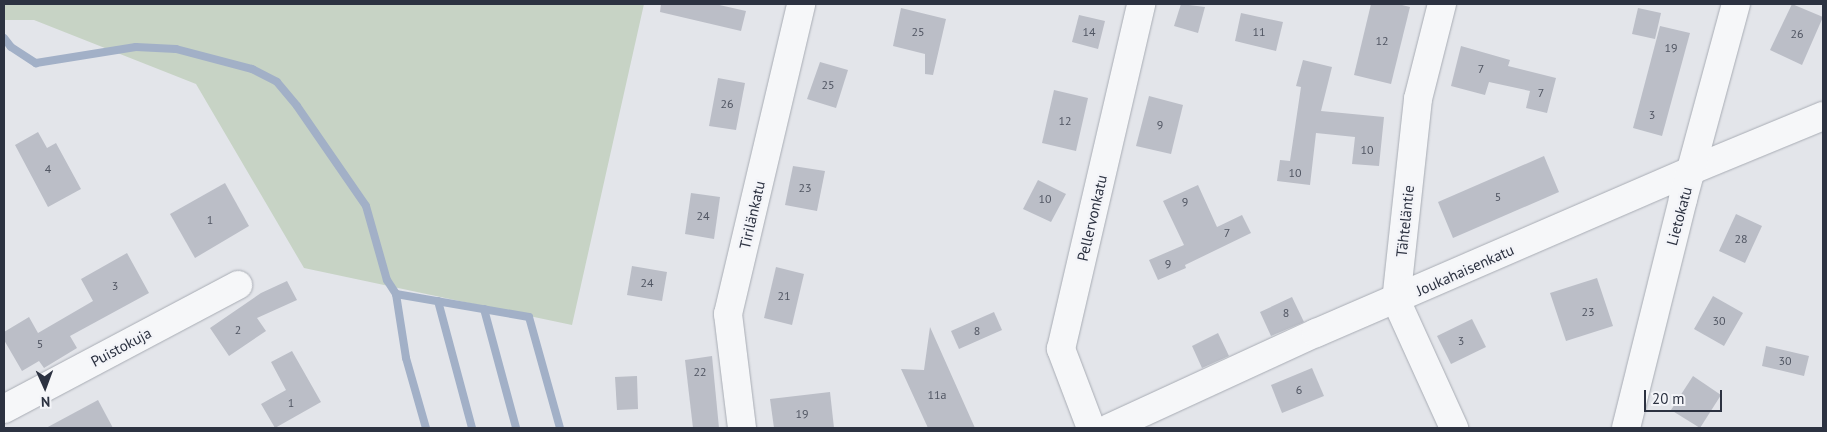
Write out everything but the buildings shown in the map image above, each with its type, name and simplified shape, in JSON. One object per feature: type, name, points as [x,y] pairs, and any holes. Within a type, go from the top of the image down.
[{"type":"street","name":"Tirilänkatu","points":[[742,428],[728,314],[801,4]]},
{"type":"street","name":"Pellervonkatu","points":[[1091,428],[1061,349],[1141,4]]},
{"type":"street","name":"Tähteläntie","points":[[1396,300],[1418,99],[1442,4]]},
{"type":"street","name":"Lietokatu","points":[[1626,428],[1683,199],[1736,4]]},
{"type":"street","name":"Joukahaisenkatu","points":[[1108,428],[1316,333],[1396,300],[1692,170],[1823,116]]},
{"type":"street","name":"Puistokuja","points":[[4,409],[238,285]]},
{"type":"street","points":[[1396,300],[1454,428]]},
{"type":"green space","points":[[4,4],[644,4],[572,325],[304,268],[196,84],[34,20],[4,20]]},
{"type":"waterway","points":[[4,38],[11,47],[36,63],[136,47],[176,49],[252,69],[277,82],[297,106],[366,206],[387,280],[396,294],[406,358],[426,428]]},
{"type":"waterway","points":[[396,294],[529,317],[560,428]]},
{"type":"waterway","points":[[438,301],[472,428]]},
{"type":"waterway","points":[[484,309],[516,428]]}]
